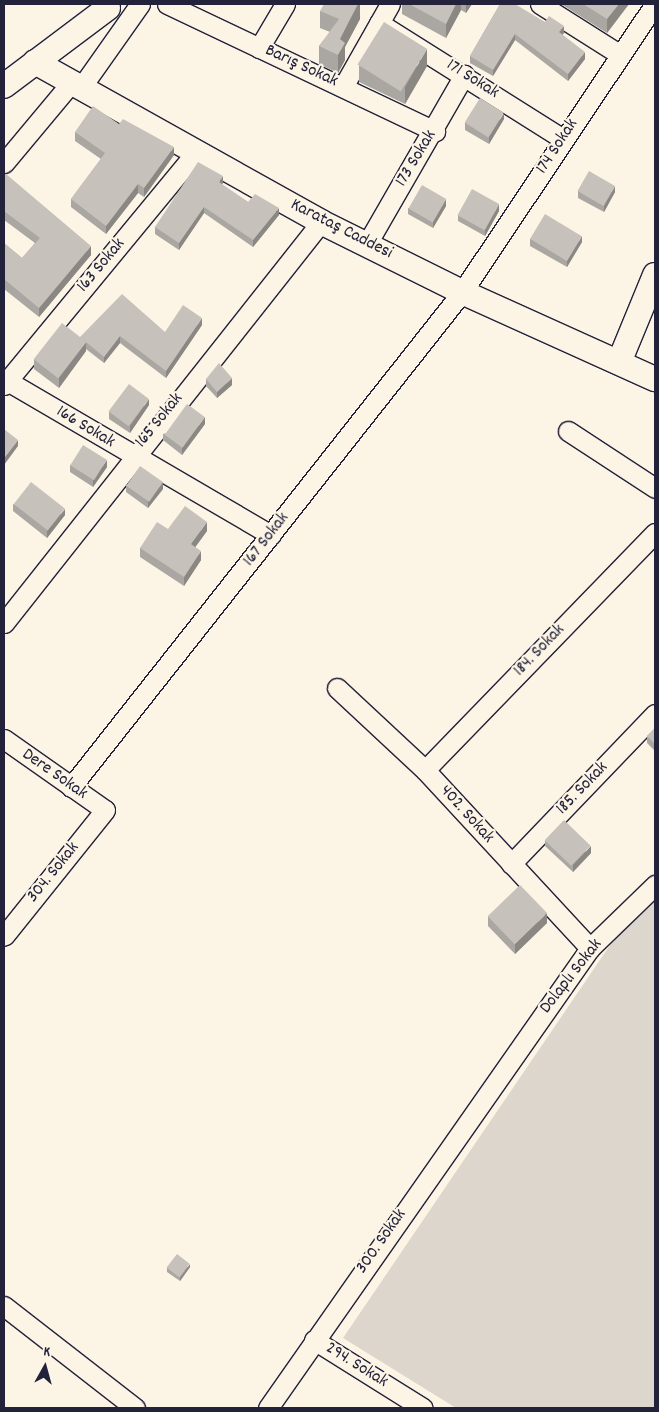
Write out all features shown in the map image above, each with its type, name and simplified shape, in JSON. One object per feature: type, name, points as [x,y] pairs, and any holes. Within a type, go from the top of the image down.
[{"type":"street","points":[[4,163],[75,86],[140,4]]},
{"type":"street","name":"Barış Sokak","points":[[167,4],[435,131]]},
{"type":"street","points":[[259,48],[285,4]]},
{"type":"street","points":[[343,87],[390,4]]},
{"type":"street","points":[[540,4],[620,54]]},
{"type":"street","name":"174 Sokak","points":[[462,292],[655,4]]},
{"type":"street","points":[[4,86],[107,6],[125,25]]},
{"type":"street","name":"171 Sokak","points":[[379,23],[464,75],[563,140]]},
{"type":"street","name":"Karataş Caddesi","points":[[35,62],[321,222],[368,242],[462,292],[620,360],[655,379]]},
{"type":"street","name":"173 Sokak","points":[[368,242],[435,131],[464,75]]},
{"type":"street","name":"163 Sokak","points":[[5,381],[196,152]]},
{"type":"street","name":"165 Sokak","points":[[4,623],[132,456],[321,222]]},
{"type":"street","points":[[620,360],[655,275]]},
{"type":"street","name":"167 Sokak","points":[[71,786],[462,292]]},
{"type":"street","name":"166 Sokak","points":[[5,381],[271,535]]},
{"type":"street","points":[[568,431],[655,488]]},
{"type":"street","name":"184. Sokak","points":[[425,770],[655,533]]},
{"type":"street","name":"402. Sokak","points":[[337,688],[425,770],[590,948]]},
{"type":"street","name":"185. Sokak","points":[[511,864],[655,714]]},
{"type":"street","name":"Dere Sokak","points":[[4,739],[105,810]]},
{"type":"street","name":"304. Sokak","points":[[4,936],[105,810]]},
{"type":"street","name":"Dolaplı Sokak","points":[[498,1077],[590,948],[655,885]]},
{"type":"street","name":"300. Sokak","points":[[268,1408],[498,1077]]},
{"type":"street","points":[[4,1306],[135,1408]]},
{"type":"street","name":"294. Sokak","points":[[314,1340],[423,1408]]},
{"type":"shaded area","points":[[655,898],[655,1408],[456,1408],[343,1338],[623,926]]},
{"type":"building","points":[[324,4],[358,4],[340,39],[345,43],[338,55],[319,46],[339,19],[320,11]]},
{"type":"building","points":[[409,4],[456,4],[446,24]]},
{"type":"building","points":[[500,4],[515,4],[545,22],[549,16],[564,26],[559,32],[585,52],[568,74],[515,34],[493,70],[470,56]]},
{"type":"building","points":[[583,4],[619,4],[607,19]]},
{"type":"building","points":[[384,22],[427,49],[401,91],[358,64]]},
{"type":"building","points":[[480,98],[504,113],[488,137],[465,123]]},
{"type":"building","points":[[93,106],[119,124],[123,119],[174,147],[144,188],[138,184],[106,226],[71,199],[105,153],[75,132]]},
{"type":"building","points":[[198,162],[223,176],[219,182],[248,202],[255,194],[279,208],[253,240],[204,207],[179,243],[155,227]]},
{"type":"building","points":[[589,171],[615,186],[603,206],[578,191]]},
{"type":"building","points":[[6,174],[91,246],[39,308],[4,279],[4,243],[22,258],[40,238],[4,211],[4,177]]},
{"type":"building","points":[[422,185],[446,199],[433,222],[408,208]]},
{"type":"building","points":[[472,189],[499,204],[485,230],[457,215]]},
{"type":"building","points":[[545,214],[582,236],[567,261],[530,239]]},
{"type":"building","points":[[122,294],[165,332],[183,305],[202,318],[166,371],[120,336],[104,357],[80,337]]},
{"type":"building","points":[[62,323],[86,342],[58,378],[34,359]]},
{"type":"building","points":[[219,363],[232,378],[217,392],[206,379]]},
{"type":"building","points":[[129,384],[149,399],[129,426],[109,411]]},
{"type":"building","points":[[187,404],[205,417],[182,448],[165,435]]},
{"type":"building","points":[[4,429],[18,440],[4,458]]},
{"type":"building","points":[[83,445],[107,460],[94,480],[70,465]]},
{"type":"building","points":[[140,466],[163,482],[149,502],[126,486]]},
{"type":"building","points":[[31,482],[65,508],[48,531],[14,504]]},
{"type":"building","points":[[185,506],[207,522],[191,544],[201,551],[184,577],[140,548],[157,522],[168,529]]},
{"type":"building","points":[[655,728],[655,744],[647,736]]},
{"type":"building","points":[[564,820],[591,846],[571,866],[545,840]]},
{"type":"building","points":[[520,885],[547,913],[515,944],[488,916]]},
{"type":"building","points":[[177,1254],[190,1264],[179,1277],[167,1267]]}]
